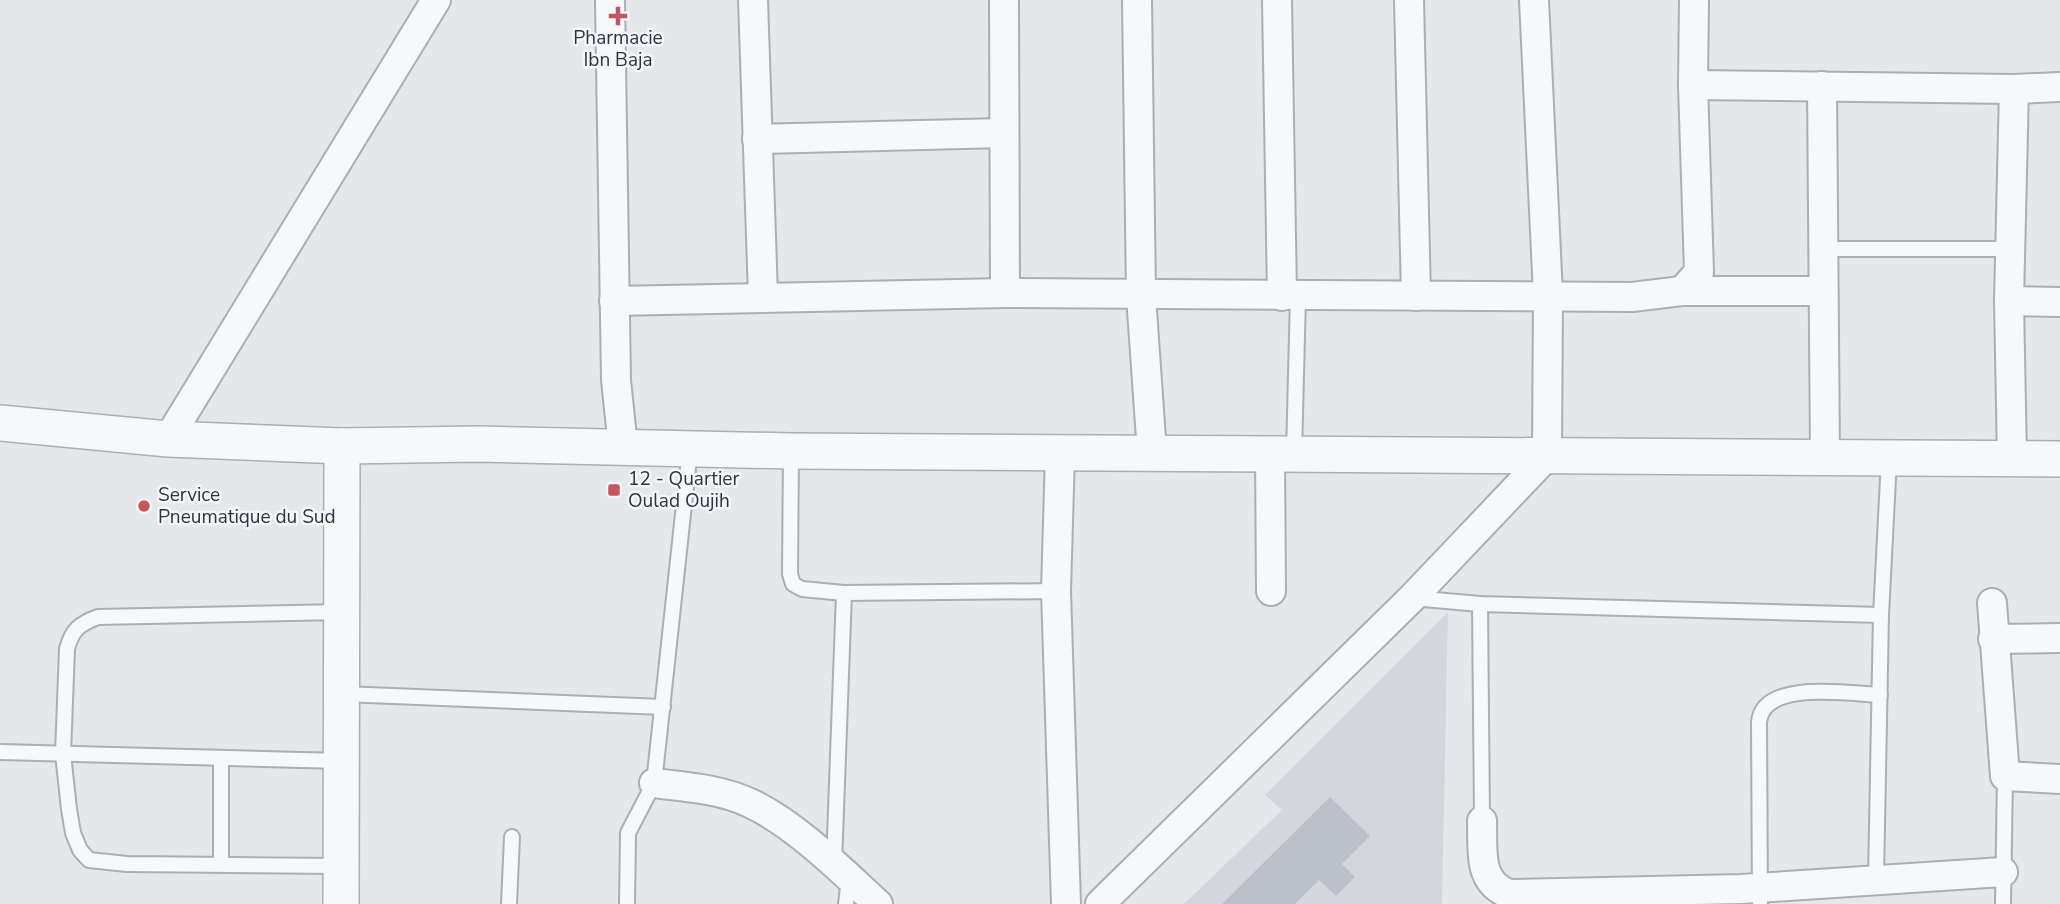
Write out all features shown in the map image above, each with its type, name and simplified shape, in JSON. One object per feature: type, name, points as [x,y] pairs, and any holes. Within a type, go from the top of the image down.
[{"type":"street","points":[[168,439],[436,0]]},
{"type":"street","points":[[610,0],[616,380],[622,447]]},
{"type":"street","points":[[752,0],[763,296]]},
{"type":"street","points":[[1004,0],[1005,293]]},
{"type":"street","points":[[1137,0],[1141,296],[1152,453]]},
{"type":"street","points":[[1277,0],[1290,296]]},
{"type":"street","points":[[1409,0],[1416,296]]},
{"type":"street","points":[[1100,904],[1412,598],[1547,456],[1548,296],[1534,0]]},
{"type":"street","points":[[1682,292],[1699,272],[1693,85],[1694,0]]},
{"type":"street","points":[[1693,85],[2014,89],[2060,87]]},
{"type":"street","points":[[1822,86],[1825,457]]},
{"type":"street","points":[[2012,459],[2010,301],[2014,89]]},
{"type":"street","points":[[757,139],[1004,133]]},
{"type":"street","points":[[614,301],[1005,293],[1141,296],[1632,297],[1682,292],[1823,291]]},
{"type":"street","points":[[2010,301],[2060,302]]},
{"type":"street","points":[[0,423],[168,439],[342,446],[479,444],[791,451],[2060,459]]},
{"type":"street","points":[[341,904],[342,446]]},
{"type":"street","points":[[1060,453],[1056,592],[1066,904]]},
{"type":"street","points":[[1271,591],[1282,454]]},
{"type":"street","points":[[1992,603],[2005,776],[2060,779]]},
{"type":"street","points":[[1993,639],[2060,638]]},
{"type":"street","points":[[654,783],[714,791],[750,803],[800,836],[843,882],[878,904]]},
{"type":"street","points":[[1482,821],[1484,862],[1493,887],[1509,894],[1576,899],[1761,896],[1876,878],[2003,872]]},
{"type":"lane","points":[[1822,249],[2011,249]]},
{"type":"lane","points":[[1282,454],[1290,296]]},
{"type":"lane","points":[[627,904],[628,833],[654,783],[690,449]]},
{"type":"lane","points":[[791,451],[789,559],[793,584],[802,589],[844,593],[1056,592]]},
{"type":"lane","points":[[1876,878],[1881,615],[1889,459]]},
{"type":"lane","points":[[843,882],[844,593]]},
{"type":"lane","points":[[1412,598],[1480,604],[1881,615]]},
{"type":"lane","points":[[1480,604],[1482,821]]},
{"type":"lane","points":[[342,866],[127,864],[89,860],[80,850],[73,833],[63,754],[67,649],[71,634],[80,624],[98,617],[343,612]]},
{"type":"lane","points":[[1761,896],[1759,722],[1762,709],[1779,698],[1803,691],[1880,695]]},
{"type":"lane","points":[[343,694],[663,707]]},
{"type":"lane","points":[[0,752],[342,761]]},
{"type":"lane","points":[[221,758],[221,864]]},
{"type":"lane","points":[[2003,904],[2005,776]]},
{"type":"lane","points":[[509,904],[512,837]]},
{"type":"shaded area","points":[[1448,612],[1442,904],[1184,904],[1282,810],[1265,795]]},
{"type":"building","points":[[1330,797],[1370,836],[1342,864],[1355,877],[1336,896],[1319,880],[1295,904],[1222,904]]},
{"type":"place","name":"Pharmacie Ibn Baja","points":[[618,16]]},
{"type":"place","name":"12 - Quartier Oulad Oujih","points":[[614,490]]},
{"type":"place","name":"Service Pneumatique du Sud","points":[[144,506]]}]
